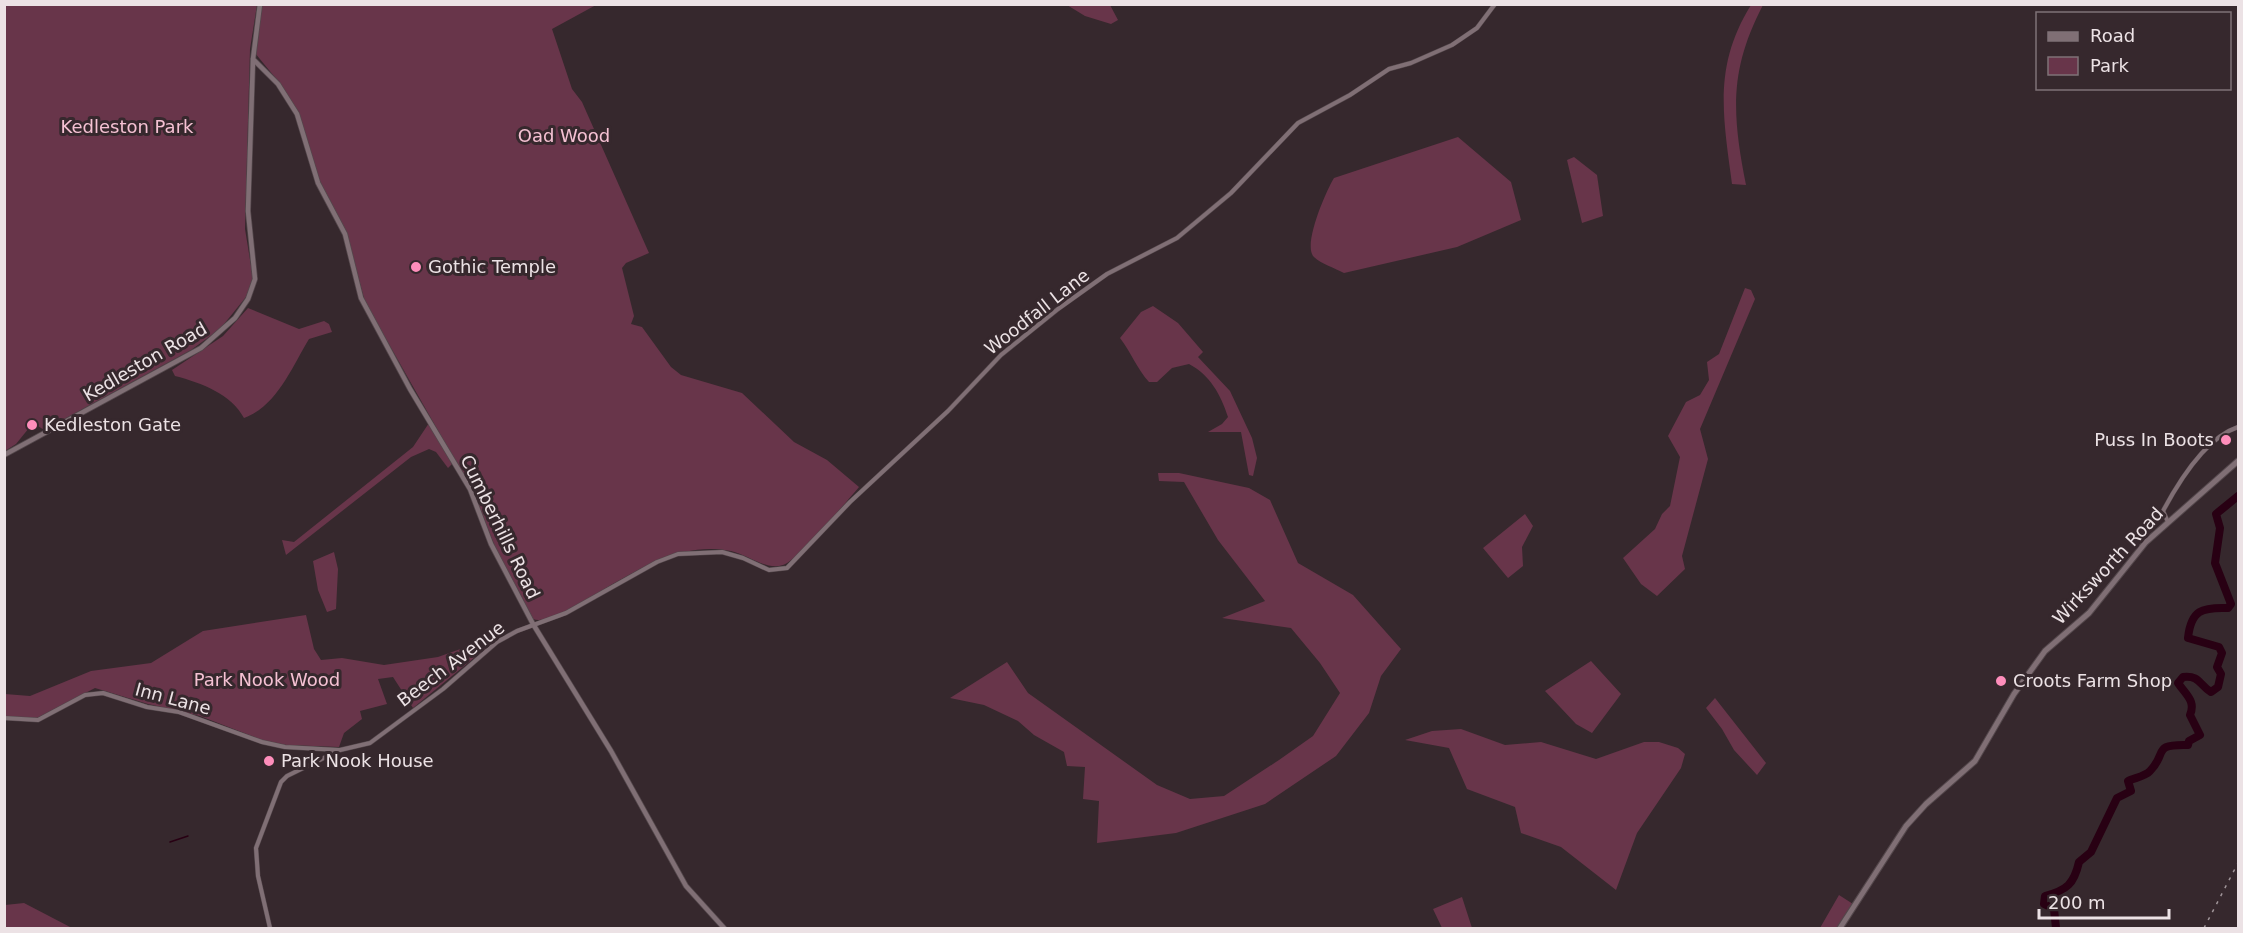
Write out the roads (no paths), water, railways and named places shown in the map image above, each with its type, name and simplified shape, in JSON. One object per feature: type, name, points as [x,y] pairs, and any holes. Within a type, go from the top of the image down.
[{"type":"main road","name":"Wirksworth Road","points":[[1840,928],[1906,826],[1926,804],[1975,761],[2038,659],[2089,613],[2146,542],[2238,462]]},
{"type":"street","name":"Kedleston Road","points":[[4,455],[201,348],[227,327],[244,304],[255,279],[248,231],[253,59],[260,4]]},
{"type":"street","name":"Woodfall Lane","points":[[534,624],[566,612],[657,562],[678,554],[730,553],[769,570],[787,568],[850,502],[948,411],[1001,355],[1058,309],[1107,274],[1185,232],[1231,193],[1298,123],[1350,96],[1380,74],[1452,45],[1477,28],[1496,4]]},
{"type":"street","name":"Cumberhills Road","points":[[253,59],[278,84],[297,114],[318,183],[345,234],[362,298],[410,389],[470,489],[491,544],[534,624],[616,759],[686,886],[724,928]]},
{"type":"street","points":[[2168,522],[2163,511],[2189,471],[2216,438],[2238,427]]},
{"type":"street","name":"Beech Avenue","points":[[340,750],[370,742],[387,731],[443,689],[497,642],[534,624]]},
{"type":"street","name":"Inn Lane","points":[[4,718],[38,720],[85,695],[103,693],[147,706],[180,712],[262,742],[285,747],[340,750]]},
{"type":"street","points":[[270,928],[256,861],[260,836],[281,782],[287,776],[340,750]]},
{"type":"waterway","points":[[2056,928],[2054,909],[2044,904],[2045,896],[2059,891],[2072,881],[2079,862],[2091,852],[2117,798],[2131,791],[2128,781],[2148,773],[2164,748],[2188,745],[2189,741],[2200,735],[2190,715],[2191,702],[2178,683],[2183,677],[2189,677],[2196,679],[2211,692],[2218,687],[2221,674],[2217,667],[2222,653],[2219,647],[2188,638],[2192,621],[2199,612],[2211,608],[2228,608],[2231,604],[2215,563],[2220,528],[2216,514],[2238,496]]},
{"type":"waterway","points":[[170,842],[188,836]]},
{"type":"railway","points":[[2204,928],[2238,863]]},
{"type":"place","name":"Gothic Temple","points":[[416,267]]},
{"type":"place","name":"Kedleston Gate","points":[[32,425]]},
{"type":"place","name":"Puss In Boots","points":[[2226,440]]},
{"type":"place","name":"Croots Farm Shop","points":[[2001,681]]},
{"type":"place","name":"Park Nook House","points":[[269,761]]},
{"type":"park label","name":"Kedleston Park","points":[[127,127]]},
{"type":"park label","name":"Oad Wood","points":[[564,136]]},
{"type":"park label","name":"Park Nook Wood","points":[[267,680]]}]
